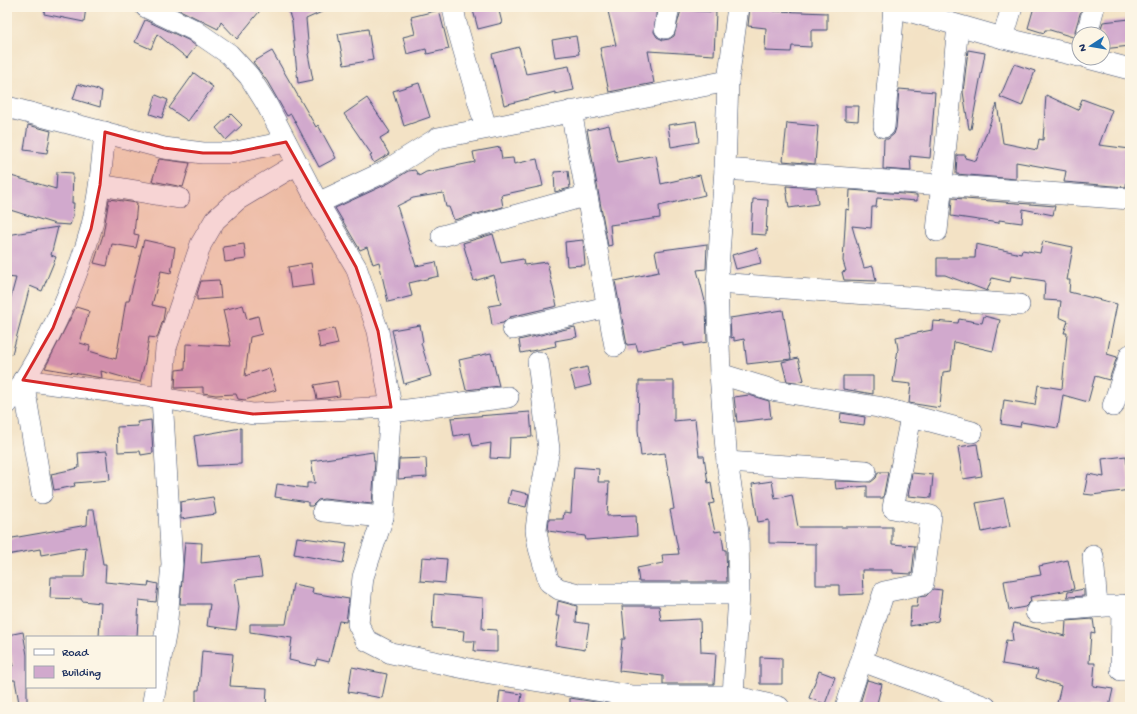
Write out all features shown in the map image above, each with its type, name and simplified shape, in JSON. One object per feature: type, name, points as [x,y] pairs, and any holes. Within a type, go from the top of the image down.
[{"type":"street","points":[[146,7],[194,30],[229,54],[249,76],[318,203],[356,267],[378,331],[392,410],[383,517],[364,578],[358,624],[366,640],[390,653],[484,672],[632,696],[731,701],[779,707]]},
{"type":"street","points":[[453,7],[456,23],[486,128]]},
{"type":"street","points":[[665,28],[668,7]]},
{"type":"street","points":[[731,701],[738,594],[738,532],[727,462],[720,374],[717,283],[725,168],[728,81],[738,7]]},
{"type":"street","points":[[884,127],[894,7],[1003,38],[1071,54]]},
{"type":"street","points":[[1003,38],[1012,7]]},
{"type":"street","points":[[1089,26],[1094,7]]},
{"type":"street","points":[[937,231],[958,26]]},
{"type":"street","points":[[1111,64],[1130,69]]},
{"type":"street","points":[[318,203],[384,172],[438,138],[728,81]]},
{"type":"street","points":[[7,107],[164,148],[203,153],[231,152],[286,142]]},
{"type":"street","points":[[571,111],[585,196],[615,346]]},
{"type":"street","points":[[7,404],[24,380],[53,328],[74,278],[91,229],[100,185],[105,132]]},
{"type":"street","points":[[156,685],[166,630],[172,564],[162,398],[166,348],[193,265],[206,233],[225,209],[237,200],[298,164]]},
{"type":"street","points":[[725,168],[1130,199]]},
{"type":"street","points":[[100,185],[179,198]]},
{"type":"street","points":[[442,236],[585,196]]},
{"type":"street","points":[[717,283],[1019,304]]},
{"type":"street","points":[[513,329],[607,307]]},
{"type":"street","points":[[1113,406],[1130,355]]},
{"type":"street","points":[[538,362],[549,449],[536,530],[539,548],[549,582],[559,589],[578,594],[738,594]]},
{"type":"street","points":[[720,374],[776,391],[878,407],[972,432]]},
{"type":"street","points":[[24,380],[162,398],[253,414],[392,410],[508,397]]},
{"type":"street","points":[[24,380],[42,493]]},
{"type":"street","points":[[846,707],[884,592],[923,584],[931,516],[894,508],[911,416]]},
{"type":"street","points":[[727,462],[866,471]]},
{"type":"street","points":[[323,511],[383,517]]},
{"type":"street","points":[[1093,556],[1097,606]]},
{"type":"street","points":[[1036,612],[1097,606],[1126,606],[1121,670]]},
{"type":"street","points":[[862,661],[986,707]]},
{"type":"street","points":[[152,707],[155,688]]},
{"type":"highlighted area","points":[[105,132],[164,148],[203,153],[231,153],[286,142],[356,267],[378,331],[391,407],[253,414],[23,380],[53,328],[91,229],[100,185]]},
{"type":"building","points":[[45,7],[86,7],[84,22],[44,14]]},
{"type":"building","points":[[174,7],[263,7],[237,39],[221,22],[218,29]]},
{"type":"building","points":[[287,7],[333,7],[306,19],[308,54],[313,80],[298,83],[292,22]]},
{"type":"building","points":[[486,7],[498,7],[502,23],[478,29],[473,10]]},
{"type":"building","points":[[607,7],[657,7],[654,32],[657,37],[663,40],[674,36],[681,10],[716,12],[714,55],[648,51],[654,83],[609,92],[600,48],[616,45]]},
{"type":"building","points":[[750,7],[774,7],[774,11],[827,13],[827,30],[811,30],[811,47],[792,46],[791,52],[765,51],[766,28],[748,26]]},
{"type":"building","points":[[1034,7],[1082,7],[1076,26],[1071,26],[1071,36],[1050,30],[1045,30],[1044,33],[1028,28]]},
{"type":"building","points":[[439,10],[449,49],[427,54],[426,49],[407,54],[403,37],[415,34],[411,17]]},
{"type":"building","points":[[1130,19],[1130,46],[1111,48],[1111,26],[1102,26],[1103,22]]},
{"type":"building","points":[[145,20],[188,40],[196,46],[187,58],[157,34],[151,49],[135,42]]},
{"type":"building","points":[[368,29],[373,60],[344,65],[338,34]]},
{"type":"building","points":[[576,36],[579,54],[555,57],[552,40]]},
{"type":"building","points":[[519,47],[526,74],[569,66],[574,90],[555,94],[555,92],[504,105],[492,54]]},
{"type":"building","points":[[968,50],[985,53],[971,129],[969,129],[963,92]]},
{"type":"building","points":[[272,51],[316,127],[318,125],[336,158],[319,167],[291,114],[287,116],[267,81],[253,62]]},
{"type":"building","points":[[1014,64],[1035,71],[1022,106],[1000,97]]},
{"type":"building","points":[[194,73],[213,87],[188,121],[169,108]]},
{"type":"building","points":[[419,83],[430,117],[404,126],[393,91]]},
{"type":"building","points":[[78,84],[102,91],[100,107],[73,99]]},
{"type":"building","points":[[899,89],[935,92],[930,158],[910,156],[911,171],[883,169],[884,139],[888,139],[894,134],[896,128]]},
{"type":"building","points":[[156,95],[168,100],[162,118],[150,114]]},
{"type":"building","points":[[1046,95],[1078,110],[1082,99],[1112,110],[1099,145],[1130,149],[1126,187],[1064,182],[1066,171],[1016,162],[1016,179],[956,174],[957,155],[966,155],[965,158],[976,161],[997,104],[1003,143],[1037,150],[1039,139],[1043,140]]},
{"type":"building","points":[[367,98],[390,132],[380,138],[389,154],[374,163],[370,156],[372,155],[344,114]]},
{"type":"building","points":[[845,106],[859,106],[858,121],[845,120]]},
{"type":"building","points":[[231,114],[242,125],[226,140],[216,128]]},
{"type":"building","points":[[696,121],[699,142],[671,147],[668,125]]},
{"type":"building","points":[[787,123],[818,126],[815,164],[783,161]]},
{"type":"building","points":[[28,125],[51,131],[47,153],[24,150]]},
{"type":"building","points":[[609,125],[618,162],[656,155],[661,184],[700,175],[705,195],[659,206],[660,218],[610,225],[612,245],[608,246],[587,130]]},
{"type":"building","points":[[500,147],[502,159],[513,158],[514,164],[537,159],[543,186],[501,195],[503,207],[454,220],[449,207],[446,207],[443,193],[413,198],[397,206],[416,266],[436,262],[439,276],[409,283],[412,296],[388,302],[379,262],[373,264],[367,247],[360,250],[335,208],[389,183],[408,171],[415,170],[419,176],[426,172],[475,162],[473,152]]},
{"type":"building","points":[[159,159],[190,163],[183,187],[152,181]]},
{"type":"building","points":[[568,171],[570,188],[555,192],[554,172]]},
{"type":"building","points":[[57,172],[73,173],[72,203],[74,203],[73,216],[70,225],[55,224],[7,209],[7,188],[11,176],[56,189]]},
{"type":"building","points":[[786,186],[816,188],[818,204],[789,208]]},
{"type":"building","points":[[850,190],[917,195],[917,201],[877,198],[876,207],[872,207],[871,228],[852,226],[864,268],[873,266],[876,281],[844,280],[842,272],[846,271],[843,261],[846,209],[849,210]]},
{"type":"building","points":[[952,198],[1055,206],[1053,215],[1023,209],[1022,223],[999,220],[999,223],[951,216]]},
{"type":"building","points":[[109,199],[137,203],[134,234],[139,235],[136,248],[112,244],[107,266],[94,263],[103,235]]},
{"type":"building","points":[[753,199],[768,200],[766,235],[751,234]]},
{"type":"building","points":[[58,227],[51,255],[56,257],[42,291],[30,286],[12,354],[7,353],[7,311],[16,278],[7,277],[7,235]]},
{"type":"building","points":[[493,234],[501,263],[523,259],[524,265],[547,262],[557,306],[510,317],[503,323],[492,325],[489,306],[501,304],[494,275],[474,281],[463,243]]},
{"type":"building","points":[[144,240],[175,247],[171,273],[161,271],[152,305],[165,308],[157,338],[149,337],[140,382],[101,371],[102,378],[45,368],[76,307],[89,311],[80,343],[90,346],[89,351],[116,359],[126,301],[129,301]]},
{"type":"building","points":[[583,240],[585,265],[567,266],[565,242]]},
{"type":"building","points":[[1043,241],[1073,247],[1067,280],[1070,280],[1069,292],[1117,304],[1107,354],[1117,357],[1109,380],[1095,376],[1088,402],[1063,395],[1058,428],[1021,422],[1020,427],[1001,424],[1004,400],[1035,405],[1038,385],[1062,389],[1067,333],[1064,333],[1068,321],[1059,317],[1061,301],[1044,300],[1045,281],[1011,276],[1010,282],[992,278],[987,291],[945,275],[937,275],[937,258],[975,258],[976,244],[1021,254],[1022,250],[1040,253]]},
{"type":"building","points":[[244,244],[246,259],[225,262],[223,247]]},
{"type":"building","points":[[707,244],[706,269],[697,270],[706,305],[707,342],[684,346],[684,343],[638,351],[636,344],[627,345],[615,281],[659,272],[655,251]]},
{"type":"building","points":[[757,248],[761,263],[736,269],[732,255]]},
{"type":"building","points":[[311,263],[314,285],[291,288],[288,267]]},
{"type":"building","points":[[219,280],[221,298],[197,300],[197,294],[201,281]]},
{"type":"building","points":[[243,305],[247,319],[258,316],[262,334],[250,337],[245,376],[269,368],[276,390],[245,400],[238,399],[236,394],[216,395],[203,393],[203,387],[175,388],[176,370],[185,369],[186,344],[231,346],[223,310]]},
{"type":"building","points":[[783,310],[791,359],[747,364],[744,339],[734,341],[734,337],[731,338],[730,318]]},
{"type":"building","points":[[984,316],[1000,320],[993,351],[954,342],[951,371],[943,372],[940,408],[909,403],[911,384],[893,382],[898,349],[896,337],[932,330],[933,321],[958,323],[959,319],[982,323]]},
{"type":"building","points":[[420,325],[423,342],[421,343],[431,376],[404,384],[392,330]]},
{"type":"building","points":[[575,327],[577,337],[555,341],[556,346],[521,353],[519,340]]},
{"type":"building","points":[[334,328],[338,344],[320,348],[317,332]]},
{"type":"building","points":[[491,353],[499,386],[466,390],[459,360]]},
{"type":"building","points":[[798,358],[804,380],[796,382],[787,381],[782,362]]},
{"type":"building","points":[[587,367],[591,385],[575,389],[570,371]]},
{"type":"building","points":[[843,376],[873,376],[873,394],[843,389]]},
{"type":"building","points":[[337,381],[340,396],[317,399],[314,385]]},
{"type":"building","points":[[639,381],[674,381],[674,421],[695,419],[699,456],[704,456],[708,483],[711,482],[714,503],[709,504],[715,532],[721,531],[724,550],[726,550],[727,582],[639,582],[637,568],[663,563],[662,555],[679,554],[670,510],[674,509],[665,453],[641,456],[638,430]]},
{"type":"building","points":[[749,395],[769,401],[771,418],[737,422],[734,397]]},
{"type":"building","points":[[530,412],[532,437],[510,438],[509,459],[490,458],[491,443],[473,446],[470,433],[454,436],[451,418]]},
{"type":"building","points":[[841,413],[865,417],[864,425],[840,422]]},
{"type":"building","points":[[151,420],[153,453],[141,455],[140,451],[118,452],[117,427],[138,426],[137,422]]},
{"type":"building","points":[[241,428],[241,464],[198,466],[194,436]]},
{"type":"building","points":[[977,444],[982,476],[963,479],[958,447]]},
{"type":"building","points":[[107,451],[110,480],[74,483],[75,486],[54,490],[51,474],[79,468],[78,453]]},
{"type":"building","points":[[373,452],[375,461],[372,504],[324,499],[318,500],[312,506],[308,506],[308,502],[275,497],[277,484],[307,488],[307,483],[315,483],[311,461]]},
{"type":"building","points":[[1126,456],[1130,490],[1092,495],[1084,494],[1088,474],[1104,477],[1102,459]]},
{"type":"building","points":[[426,458],[427,477],[398,479],[399,459]]},
{"type":"building","points":[[574,467],[599,469],[598,482],[609,482],[607,516],[636,515],[637,536],[586,540],[585,536],[548,531],[549,519],[563,519],[564,512],[571,513]]},
{"type":"building","points":[[878,472],[888,472],[883,498],[867,498],[867,486],[836,489],[835,481],[871,482],[876,478]]},
{"type":"building","points":[[912,473],[933,475],[931,498],[908,496]]},
{"type":"building","points":[[772,481],[775,499],[792,495],[798,527],[892,527],[892,544],[915,546],[912,574],[892,573],[892,570],[862,570],[863,594],[839,595],[839,585],[816,585],[816,544],[769,543],[769,520],[758,522],[752,484]]},
{"type":"building","points":[[511,490],[529,494],[526,507],[508,503]]},
{"type":"building","points":[[213,497],[216,514],[181,519],[180,502]]},
{"type":"building","points":[[1004,498],[1010,526],[982,532],[976,503]]},
{"type":"building","points":[[88,510],[94,510],[103,564],[106,564],[105,582],[148,586],[149,582],[158,584],[156,602],[139,600],[137,636],[99,636],[101,603],[82,601],[82,599],[50,598],[51,577],[84,577],[86,547],[41,555],[40,549],[7,555],[7,539],[87,525]]},
{"type":"building","points":[[297,537],[347,544],[343,563],[294,554]]},
{"type":"building","points":[[185,542],[202,543],[201,563],[259,557],[262,577],[235,580],[239,607],[236,630],[207,626],[210,604],[180,604]]},
{"type":"building","points":[[422,557],[447,559],[445,583],[420,581]]},
{"type":"building","points":[[1068,560],[1074,589],[1030,597],[1031,601],[1025,607],[1009,610],[1004,581],[1041,575],[1039,566]]},
{"type":"building","points":[[293,584],[313,588],[312,593],[349,599],[346,622],[339,621],[329,662],[317,659],[315,666],[289,660],[292,638],[250,632],[250,624],[286,624]]},
{"type":"building","points":[[933,589],[942,590],[938,621],[910,626],[911,607],[917,607],[918,597],[926,596]]},
{"type":"building","points":[[1084,589],[1084,596],[1067,597],[1068,592]]},
{"type":"building","points":[[434,594],[483,598],[482,629],[497,630],[497,652],[474,651],[475,641],[463,641],[464,631],[432,628]]},
{"type":"building","points":[[558,601],[577,606],[576,622],[589,624],[585,650],[555,645],[560,616],[556,616]]},
{"type":"building","points":[[622,606],[659,606],[661,621],[700,619],[701,652],[716,653],[714,684],[663,684],[663,676],[619,671],[622,639],[625,639]]},
{"type":"building","points":[[1093,619],[1095,633],[1091,632],[1089,663],[1095,663],[1093,686],[1113,689],[1109,707],[1056,707],[1061,686],[1036,678],[1038,670],[1002,664],[1006,640],[1013,641],[1012,632],[1014,623],[1065,636],[1066,621]]},
{"type":"building","points":[[23,632],[26,649],[27,702],[19,703],[15,680],[7,680],[7,666],[13,666],[8,635]]},
{"type":"building","points":[[202,651],[233,654],[230,686],[267,688],[266,707],[196,707],[196,690],[199,690]]},
{"type":"building","points":[[760,657],[782,658],[782,684],[760,684]]},
{"type":"building","points":[[352,667],[387,674],[382,698],[348,692]]},
{"type":"building","points":[[819,671],[835,677],[825,704],[809,698]]},
{"type":"building","points":[[867,680],[882,684],[876,707],[859,707]]},
{"type":"building","points":[[500,691],[522,694],[520,707],[498,707]]},
{"type":"building","points":[[570,698],[608,704],[608,707],[570,707]]}]
